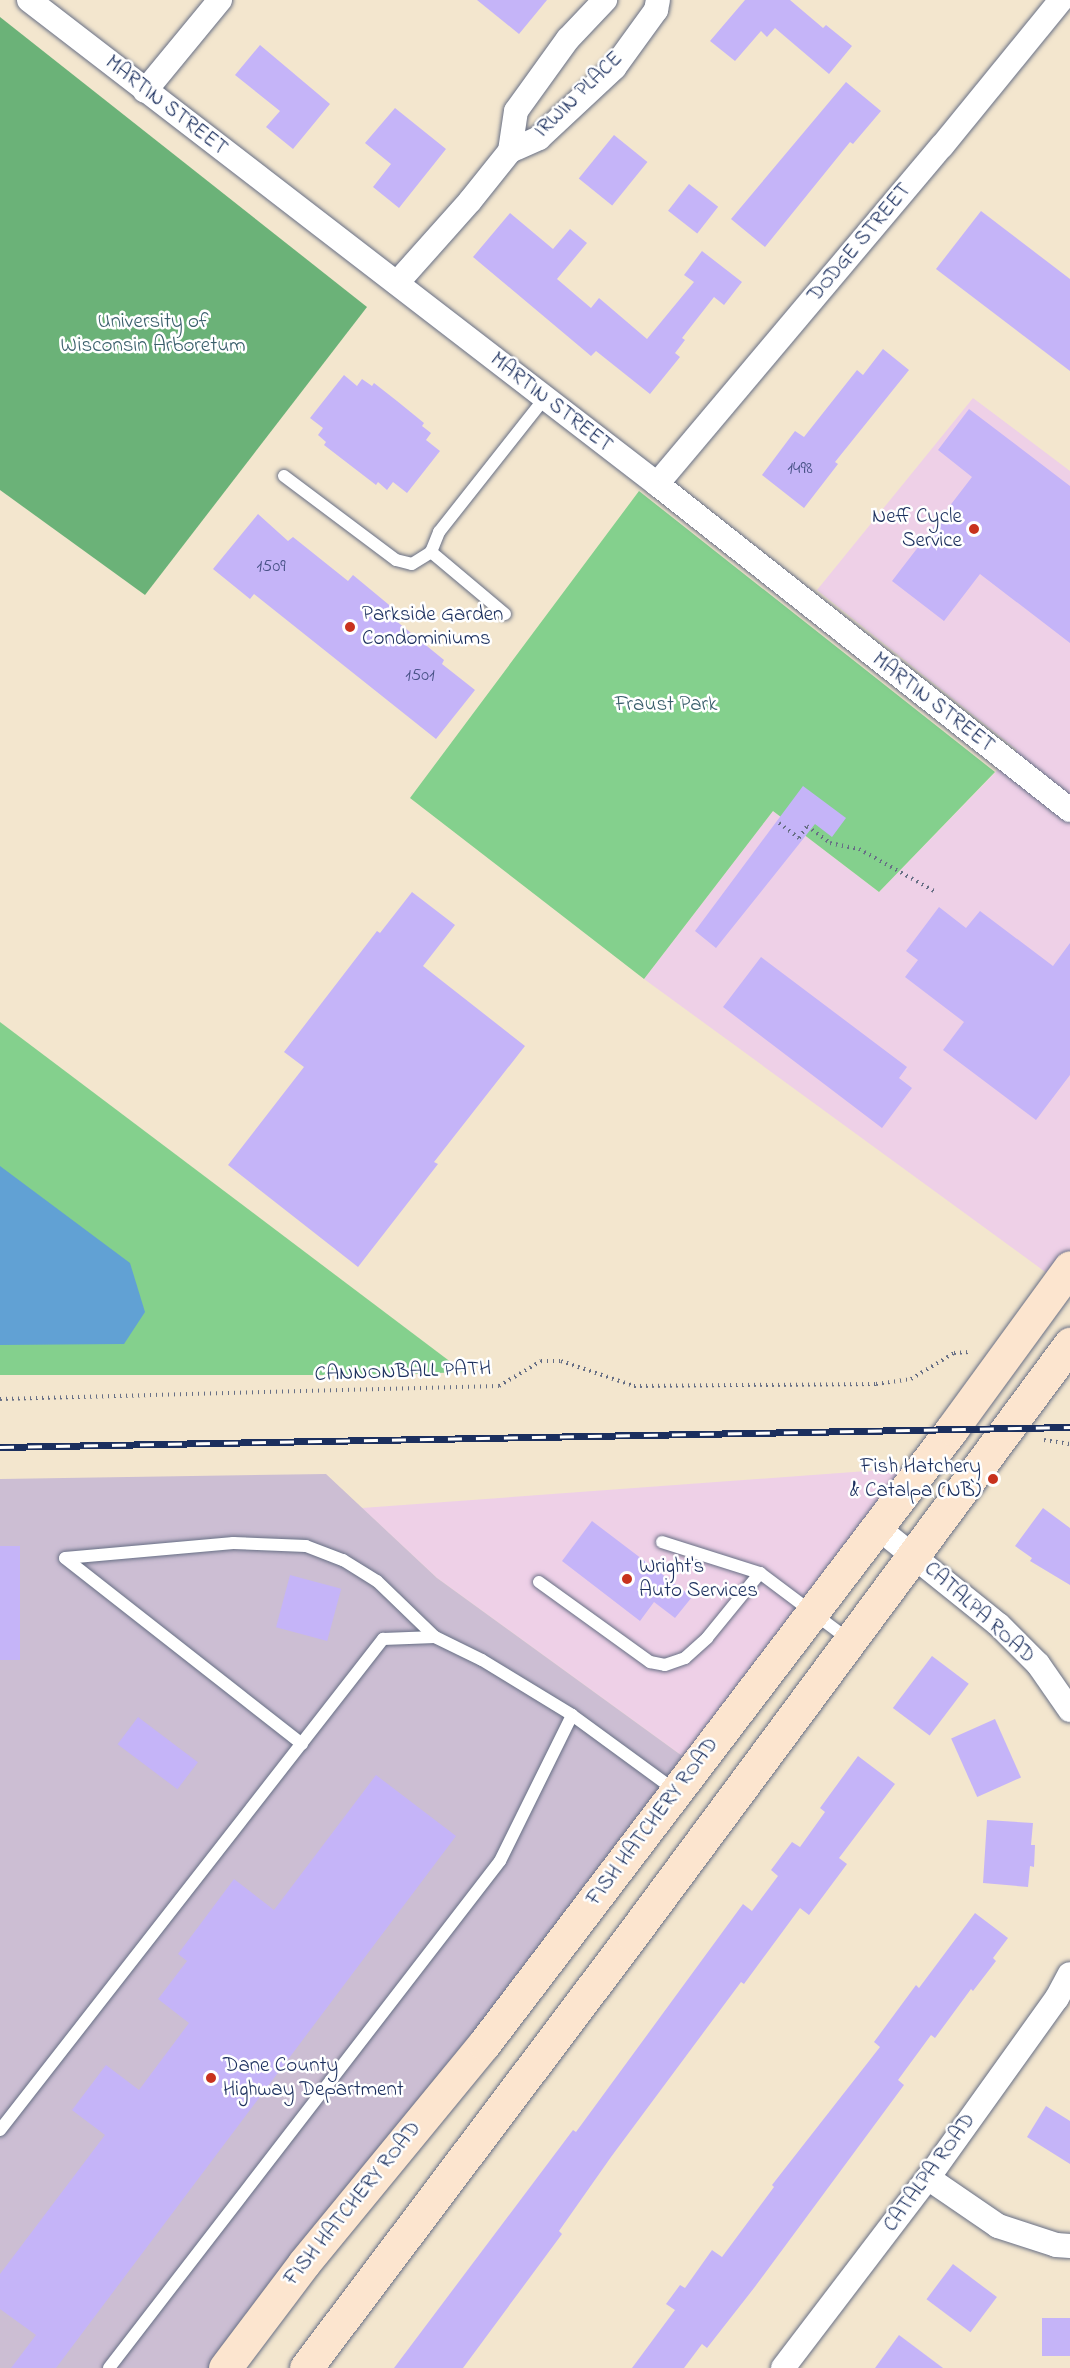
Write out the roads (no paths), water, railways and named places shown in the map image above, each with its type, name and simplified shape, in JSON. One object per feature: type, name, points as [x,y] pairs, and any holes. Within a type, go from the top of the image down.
[{"type":"main road","name":"FISH HATCHERY ROAD","points":[[225,2368],[304,2264],[484,2044],[813,1612],[1070,1267]]},
{"type":"main road","points":[[306,2368],[632,1935],[1070,1344]]},
{"type":"street","name":"MARTIN STREET","points":[[29,0],[657,484],[1070,810]]},
{"type":"street","points":[[145,91],[220,0]]},
{"type":"street","name":"IRWIN PLACE","points":[[397,283],[470,201],[510,150],[516,111],[568,39],[605,0]]},
{"type":"street","name":"IRWIN PLACE","points":[[510,150],[539,138],[614,68],[656,10],[658,0]]},
{"type":"street","name":"DODGE STREET","points":[[657,484],[942,146],[1061,0]]},
{"type":"street","name":"CATALPA ROAD","points":[[877,1527],[999,1625],[1038,1664],[1070,1710]]},
{"type":"street","name":"CATALPA ROAD","points":[[783,2368],[928,2178],[1057,1998],[1070,1974]]},
{"type":"street","points":[[928,2178],[998,2226],[1056,2245],[1070,2246]]},
{"type":"lane","points":[[284,476],[396,560],[412,564],[431,552],[439,532],[545,398]]},
{"type":"lane","points":[[431,552],[505,614]]},
{"type":"lane","points":[[662,1542],[760,1573],[849,1640]]},
{"type":"lane","points":[[302,1744],[65,1558],[233,1543],[306,1546],[343,1560],[377,1581],[435,1637],[482,1660],[572,1715],[677,1792]]},
{"type":"lane","points":[[539,1582],[650,1662],[665,1665],[685,1658],[707,1638],[760,1573]]},
{"type":"lane","points":[[0,2130],[383,1639],[435,1637]]},
{"type":"lane","points":[[108,2368],[500,1862],[572,1715]]},
{"type":"water","points":[[0,1166],[130,1263],[145,1312],[124,1344],[0,1345]]},
{"type":"railway","points":[[0,1447],[1070,1427]]},
{"type":"place","name":"Neff Cycle Service","points":[[974,529]]},
{"type":"place","name":"Parkside Garden Condominiums","points":[[350,627]]},
{"type":"place","name":"Fish Hatchery & Catalpa (NB)","points":[[993,1479]]},
{"type":"place","name":"Wright's Auto Services","points":[[627,1579]]},
{"type":"place","name":"Dane County Highway Department","points":[[211,2078]]},
{"type":"park label","name":"University of Wisconsin Arboretum","points":[[153,334]]},
{"type":"park label","name":"Fraust Park","points":[[666,705]]}]
